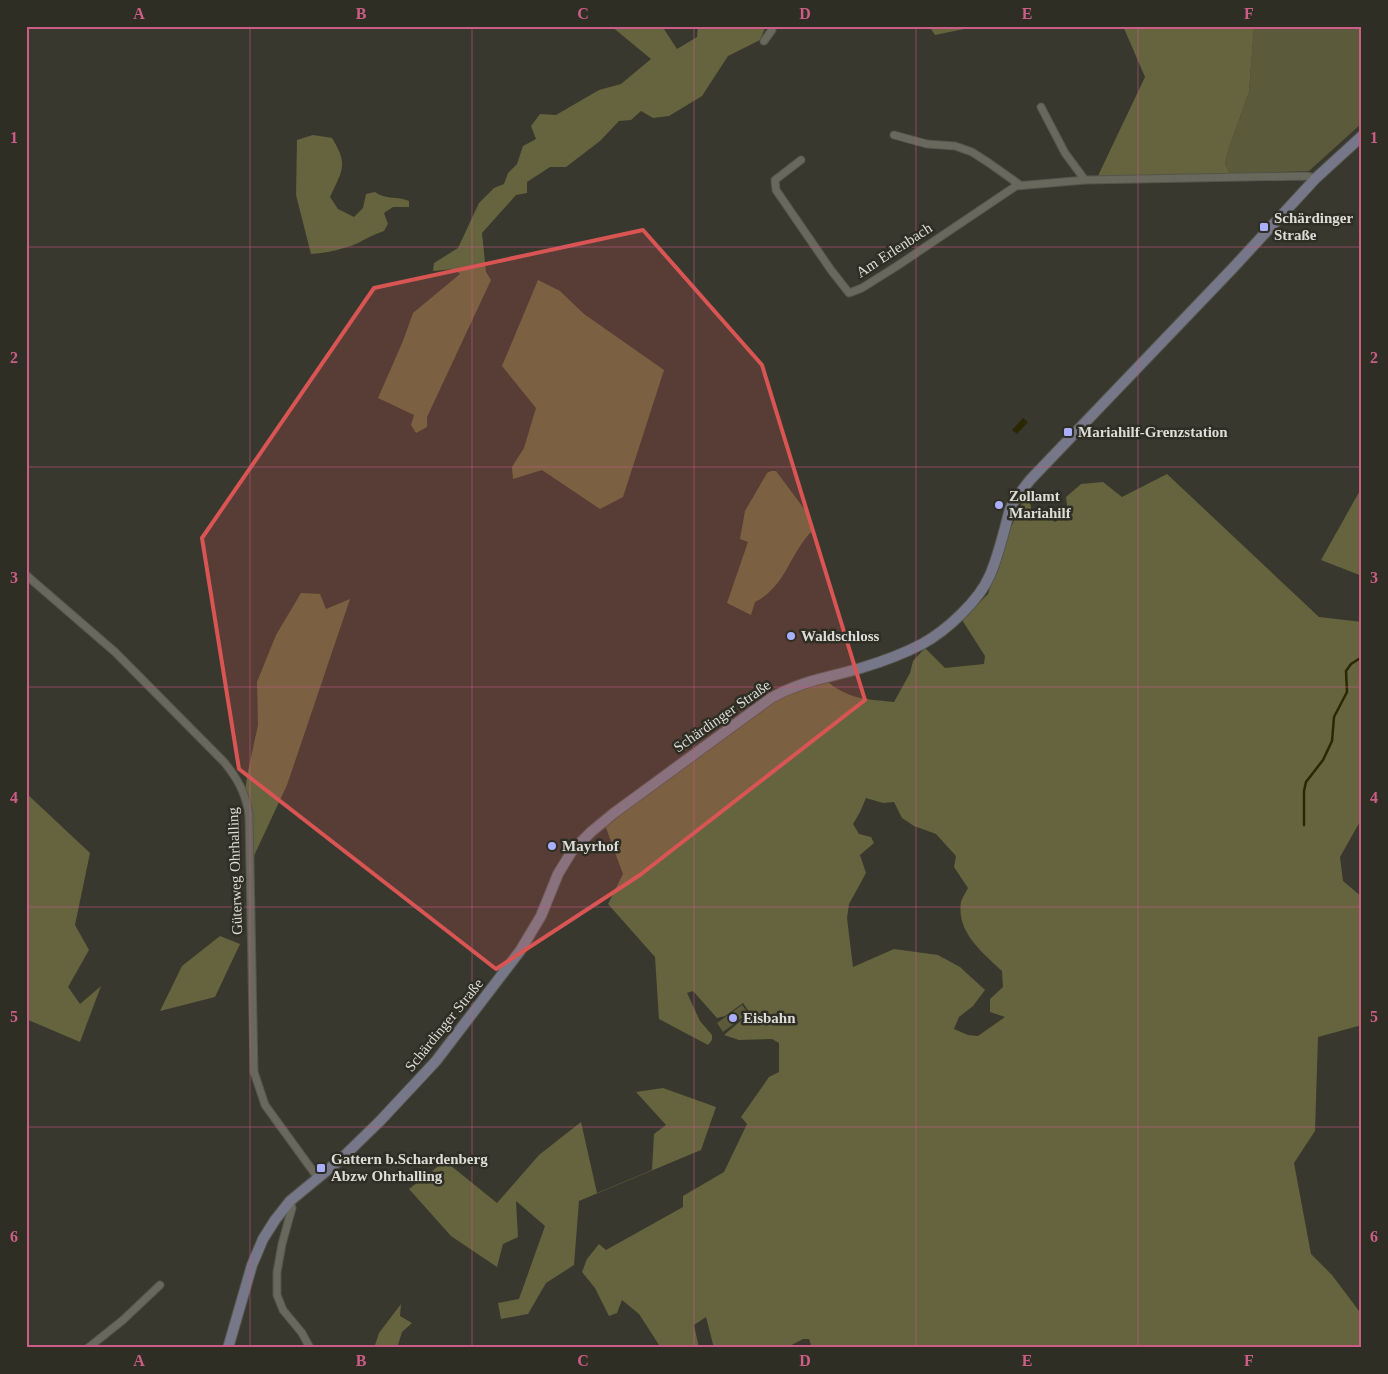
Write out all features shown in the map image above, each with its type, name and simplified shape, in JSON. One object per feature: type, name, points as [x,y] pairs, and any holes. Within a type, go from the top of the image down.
[{"type":"main road","name":"Schärdinger Straße","points":[[228,1348],[252,1265],[274,1220],[290,1201],[341,1158],[415,1085],[457,1035],[520,951],[541,916],[558,874],[572,851],[591,832],[635,797],[786,689],[808,681],[863,667],[922,644],[957,618],[977,598],[985,586],[1010,509],[1030,480],[1232,269],[1316,178],[1362,136]]},
{"type":"street","points":[[764,41],[772,26]]},
{"type":"street","points":[[1041,107],[1065,153],[1085,180],[1306,176],[1316,178]]},
{"type":"street","points":[[894,135],[927,144],[955,146],[972,152],[1020,185]]},
{"type":"street","name":"Am Erlenbach","points":[[801,160],[775,180],[776,190],[849,293],[862,288],[898,266],[1016,186],[1085,180]]},
{"type":"street","name":"Güterweg Ohrhalling","points":[[26,575],[115,652],[224,762],[242,788],[249,815],[254,1072],[264,1105],[318,1178]]},
{"type":"street","points":[[290,1201],[292,1208],[282,1244],[277,1272],[277,1295],[283,1310],[302,1334],[310,1348]]},
{"type":"street","points":[[88,1348],[123,1320],[160,1284]]},
{"type":"highlighted area","points":[[643,230],[762,365],[865,700],[640,875],[496,969],[239,769],[202,538],[374,288]]},
{"type":"green space","points":[[1254,26],[1362,26],[1362,123],[1309,171],[1230,174],[1225,164],[1249,92]]},
{"type":"green space","name":"Eisbahn","points":[[742,1005],[748,1013],[723,1032],[717,1023]]},
{"type":"shaded area","points":[[611,26],[662,26],[677,49],[697,37],[698,26],[766,26],[760,40],[728,56],[702,96],[669,116],[653,118],[641,111],[631,120],[619,121],[600,141],[566,167],[550,167],[527,182],[527,193],[516,195],[482,233],[486,272],[491,280],[427,417],[427,427],[416,433],[411,425],[414,415],[378,398],[413,313],[460,274],[454,269],[433,271],[434,263],[458,248],[479,203],[494,188],[504,184],[508,173],[517,164],[523,146],[536,139],[531,126],[540,114],[556,115],[599,90],[621,84],[651,59]]},
{"type":"shaded area","points":[[929,26],[979,26],[935,35]]},
{"type":"shaded area","points":[[1123,26],[1254,26],[1249,92],[1225,164],[1230,174],[1097,178],[1145,77]]},
{"type":"shaded area","points":[[313,135],[332,138],[341,155],[342,168],[330,197],[338,209],[354,217],[363,208],[366,194],[375,192],[383,196],[409,201],[409,207],[393,207],[384,213],[388,224],[384,231],[347,247],[311,254],[296,195],[297,140]]},
{"type":"shaded area","points":[[538,280],[560,291],[584,314],[664,370],[623,497],[600,509],[542,470],[513,479],[512,467],[524,448],[536,408],[502,366]]},
{"type":"shaded area","points":[[1023,418],[1028,422],[1017,434],[1012,430]]},
{"type":"shaded area","points":[[776,471],[805,510],[814,529],[799,547],[774,587],[755,602],[751,615],[727,603],[748,542],[740,539],[745,511],[767,473]]},
{"type":"shaded area","points":[[1167,474],[1319,617],[1362,622],[1362,818],[1340,857],[1343,881],[1362,897],[1362,1025],[1318,1037],[1315,1131],[1294,1163],[1311,1254],[1332,1275],[1362,1315],[1362,1348],[812,1348],[809,1339],[803,1339],[786,1348],[714,1348],[706,1317],[694,1325],[699,1348],[661,1348],[639,1314],[622,1300],[617,1313],[609,1316],[595,1288],[582,1272],[587,1259],[599,1244],[606,1250],[683,1207],[683,1196],[724,1172],[747,1124],[741,1117],[769,1077],[779,1072],[779,1043],[772,1039],[739,1040],[724,1035],[750,1013],[743,1003],[725,1016],[717,1018],[693,991],[687,993],[700,1021],[712,1035],[712,1040],[708,1045],[659,1019],[655,957],[608,904],[623,874],[605,825],[708,747],[793,689],[828,682],[852,695],[894,702],[910,673],[913,661],[925,648],[945,668],[984,664],[985,656],[962,620],[988,594],[1003,545],[1028,490],[1033,520],[1044,514],[1055,522],[1068,512],[1066,497],[1081,484],[1103,482],[1122,497]],"holes":[[[866,798],[883,803],[894,802],[902,818],[914,826],[936,834],[956,856],[954,867],[968,888],[961,902],[963,923],[972,941],[1002,971],[1003,987],[990,999],[990,1012],[1005,1017],[978,1036],[968,1035],[954,1029],[959,1017],[973,1006],[985,990],[960,967],[938,955],[894,949],[853,967],[847,918],[849,904],[866,873],[860,855],[874,843],[871,837],[859,834],[853,824]]]},
{"type":"shaded area","points":[[1362,487],[1362,576],[1321,560]]},
{"type":"shaded area","points":[[301,593],[320,594],[326,609],[350,599],[287,785],[253,858],[244,801],[247,776],[258,725],[257,682],[276,635]]},
{"type":"shaded area","points":[[26,793],[90,853],[75,925],[89,950],[68,987],[80,1004],[101,986],[80,1042],[26,1019]]},
{"type":"shaded area","points":[[220,936],[240,944],[215,997],[160,1011],[182,966]]},
{"type":"shaded area","points":[[663,1088],[716,1107],[701,1150],[579,1201],[574,1265],[546,1283],[528,1314],[501,1319],[498,1303],[519,1299],[545,1226],[516,1201],[518,1237],[503,1244],[497,1267],[451,1236],[409,1189],[445,1161],[497,1203],[539,1155],[581,1122],[597,1193],[652,1170],[654,1134],[666,1125],[636,1092]]},
{"type":"shaded area","points":[[401,1304],[400,1316],[412,1323],[402,1332],[397,1348],[374,1348],[379,1333]]},
{"type":"waterway","points":[[1304,825],[1304,791],[1306,782],[1323,760],[1332,741],[1334,717],[1347,692],[1346,671],[1351,664],[1362,657]]},
{"type":"place","name":"Schärdinger Straße","points":[[1264,227]]},
{"type":"place","name":"Mariahilf-Grenzstation","points":[[1068,432]]},
{"type":"place","name":"Zollamt Mariahilf","points":[[999,505]]},
{"type":"place","name":"Waldschloss","points":[[791,636]]},
{"type":"place","name":"Mayrhof","points":[[552,846]]},
{"type":"place","name":"Eisbahn","points":[[733,1018]]},
{"type":"place","name":"Gattern b.Schardenberg Abzw Ohrhalling","points":[[321,1168]]}]
